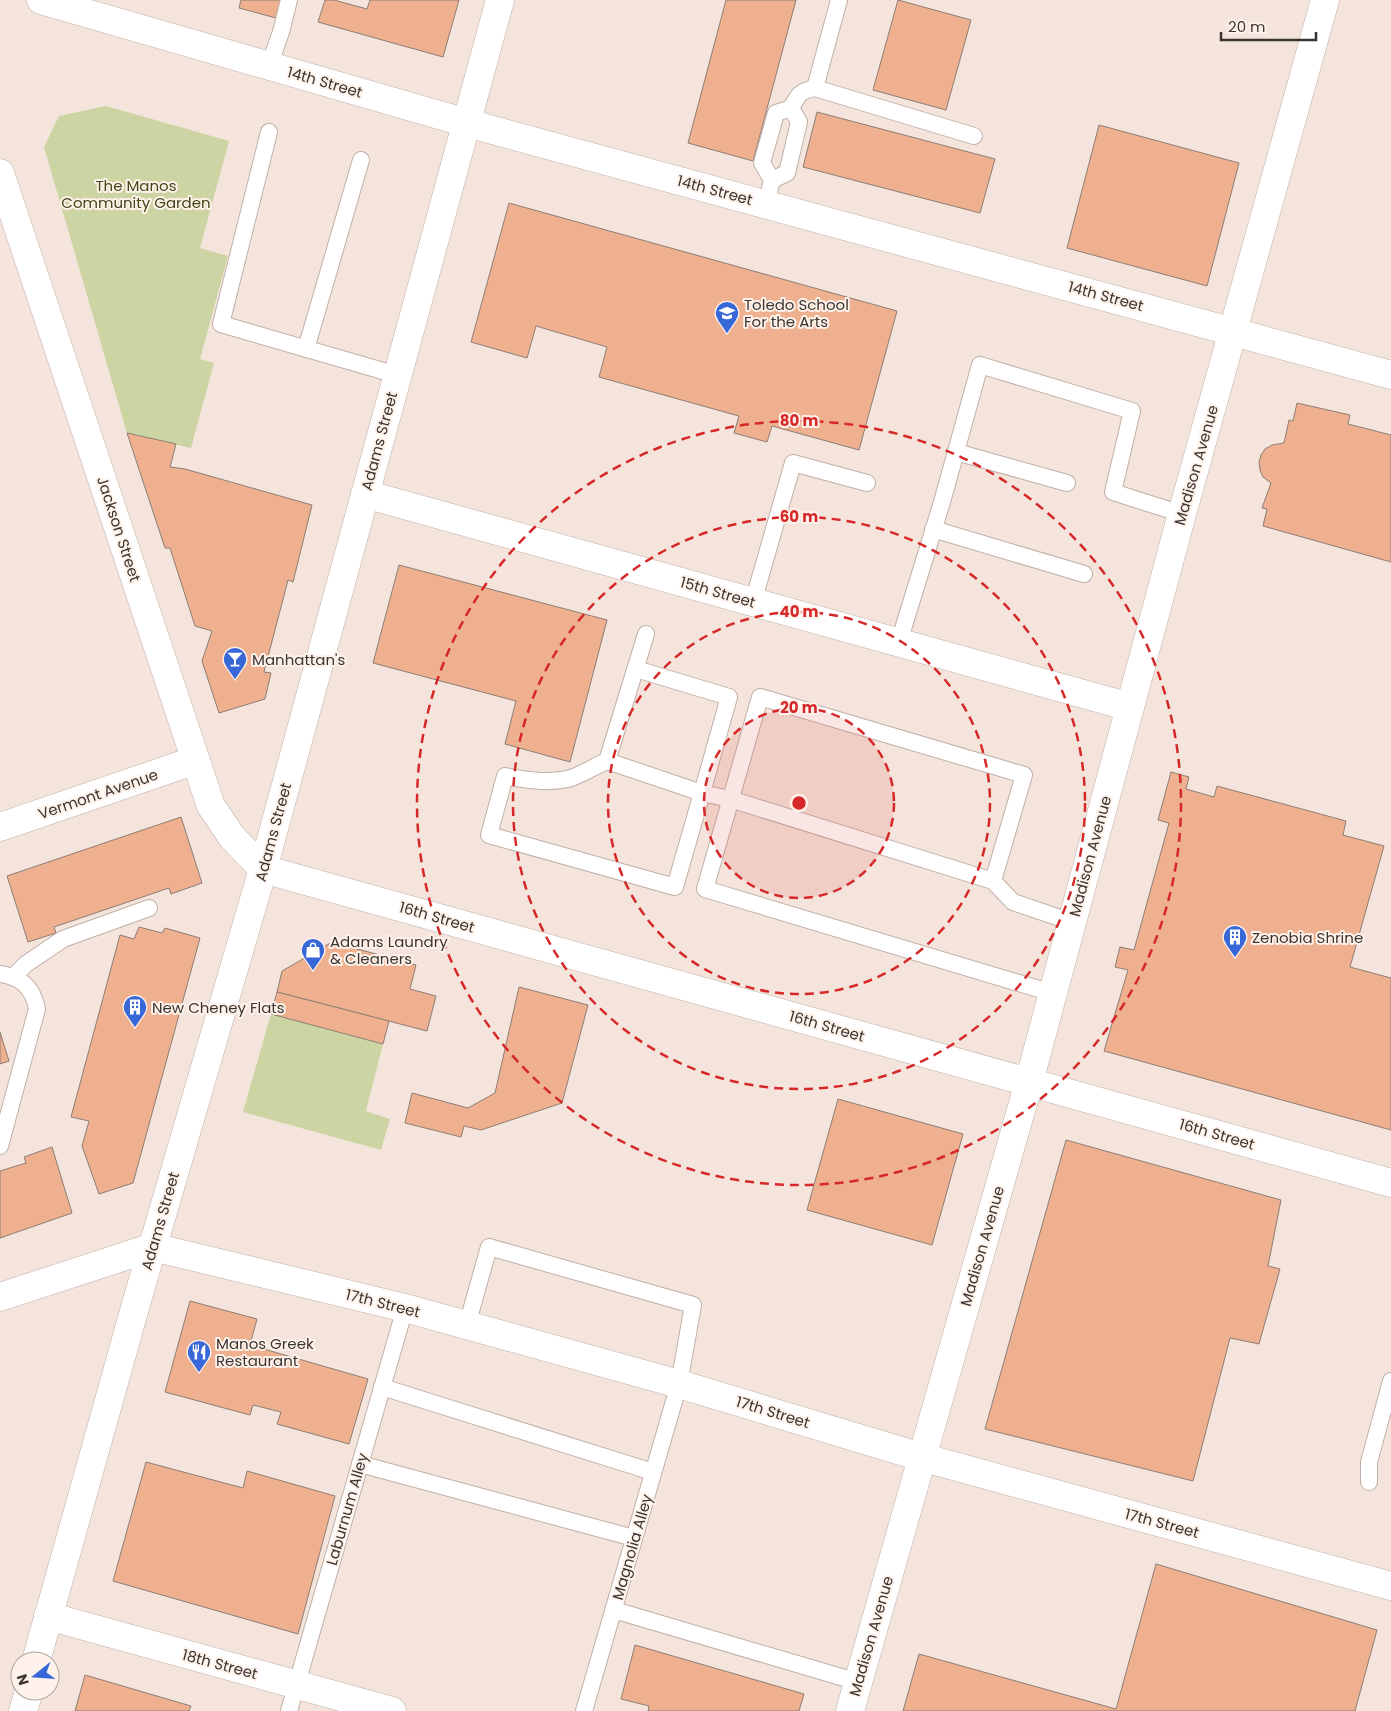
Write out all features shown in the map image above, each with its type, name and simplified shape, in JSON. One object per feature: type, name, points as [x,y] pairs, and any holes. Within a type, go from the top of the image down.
[{"type":"street","name":"14th Street","points":[[41,0],[466,123],[769,192],[1233,331],[1391,375]]},
{"type":"street","name":"Adams Street","points":[[39,1651],[153,1247],[264,869],[500,0]]},
{"type":"street","name":"Madison Avenue","points":[[850,1711],[1029,1082],[1182,514],[1325,0]]},
{"type":"street","name":"Jackson Street","points":[[0,173],[211,806],[232,837],[264,869]]},
{"type":"street","name":"15th Street","points":[[365,494],[1130,707]]},
{"type":"street","name":"Vermont Avenue","points":[[0,827],[196,760]]},
{"type":"street","name":"16th Street","points":[[264,869],[1391,1182]]},
{"type":"street","points":[[0,1297],[153,1247]]},
{"type":"street","name":"17th Street","points":[[153,1247],[405,1308],[679,1384],[921,1457],[1391,1586]]},
{"type":"street","name":"18th Street","points":[[48,1616],[392,1711]]},
{"type":"lane","points":[[268,66],[281,32],[289,0]]},
{"type":"lane","points":[[815,88],[839,0]]},
{"type":"lane","points":[[769,192],[762,163],[776,113],[791,108],[798,95],[807,90],[815,88],[974,136]]},
{"type":"lane","points":[[769,192],[787,173],[799,122],[791,108]]},
{"type":"lane","points":[[269,132],[221,324],[397,375]]},
{"type":"lane","points":[[306,348],[361,160]]},
{"type":"lane","points":[[899,642],[980,365],[1132,410],[1113,492],[1182,514]]},
{"type":"lane","points":[[956,452],[1067,483]]},
{"type":"lane","points":[[753,602],[793,463],[867,483]]},
{"type":"lane","points":[[933,529],[1084,574]]},
{"type":"lane","points":[[607,761],[646,634]]},
{"type":"lane","points":[[636,669],[729,697],[702,792],[675,887],[489,835],[504,776],[536,782],[555,780],[572,777],[607,761],[702,792],[993,881],[1013,902],[1072,922]]},
{"type":"lane","points":[[993,881],[1024,775],[760,697],[705,889],[1052,992]]},
{"type":"lane","points":[[0,1146],[37,1009],[35,997],[31,989],[7,975],[63,940],[149,908]]},
{"type":"lane","name":"Magnolia Alley","points":[[467,1325],[489,1247],[693,1305],[679,1384],[584,1711]]},
{"type":"lane","name":"Laburnum Alley","points":[[289,1711],[405,1308]]},
{"type":"lane","points":[[1369,1482],[1369,1462],[1391,1381]]},
{"type":"lane","points":[[382,1387],[653,1472]]},
{"type":"lane","points":[[360,1464],[634,1538]]},
{"type":"lane","points":[[614,1610],[858,1682]]},
{"type":"green space","name":"The Manos Community Garden","points":[[106,106],[229,141],[200,248],[228,256],[200,359],[214,363],[191,448],[127,433],[44,147],[59,116]]},
{"type":"green space","points":[[271,1014],[383,1044],[366,1111],[390,1119],[381,1150],[243,1112]]},
{"type":"building","points":[[241,0],[281,0],[276,18],[239,8]]},
{"type":"building","points":[[325,0],[334,0],[367,9],[370,0],[459,0],[443,57],[318,22]]},
{"type":"building","points":[[726,0],[796,0],[753,161],[688,143]]},
{"type":"building","points":[[898,0],[971,20],[946,110],[873,90]]},
{"type":"building","points":[[817,112],[995,159],[980,213],[803,167]]},
{"type":"building","points":[[1099,125],[1239,163],[1207,286],[1067,248]]},
{"type":"building","name":"Toledo School For the Arts","points":[[509,203],[897,311],[859,450],[772,426],[767,442],[734,433],[739,416],[599,377],[607,347],[536,326],[527,358],[471,342]]},
{"type":"building","points":[[1297,403],[1350,415],[1348,424],[1391,435],[1391,562],[1263,526],[1267,509],[1262,508],[1271,483],[1263,477],[1259,462],[1265,449],[1272,445],[1284,443],[1289,420],[1293,421]]},
{"type":"building","points":[[127,433],[176,444],[170,467],[185,469],[312,505],[293,582],[288,580],[264,672],[271,673],[265,699],[219,713],[202,661],[212,631],[195,626],[170,548],[165,548]]},
{"type":"building","points":[[399,565],[607,620],[570,762],[505,744],[516,701],[373,663]]},
{"type":"building","name":"Zenobia Shrine","points":[[1171,772],[1189,777],[1186,789],[1214,797],[1217,786],[1346,821],[1343,835],[1384,846],[1350,967],[1391,978],[1391,1130],[1104,1051],[1128,970],[1115,967],[1120,947],[1134,950],[1169,823],[1158,820]]},
{"type":"building","points":[[181,817],[202,883],[171,894],[169,888],[54,927],[56,933],[28,942],[7,876]]},
{"type":"building","name":"New Cheney Flats","points":[[139,927],[162,933],[165,928],[200,938],[133,1183],[99,1194],[82,1146],[89,1121],[71,1117],[120,935],[134,939]]},
{"type":"building","points":[[332,942],[416,965],[410,989],[436,996],[427,1031],[277,992],[282,971]]},
{"type":"building","points":[[519,987],[588,1005],[562,1103],[481,1130],[464,1126],[461,1137],[405,1123],[412,1093],[468,1108],[495,1093]]},
{"type":"building","points":[[277,992],[389,1021],[383,1044],[271,1014]]},
{"type":"building","points":[[0,1032],[9,1061],[0,1064]]},
{"type":"building","points":[[838,1099],[963,1134],[932,1245],[807,1210]]},
{"type":"building","points":[[1066,1140],[1281,1200],[1268,1266],[1280,1269],[1259,1344],[1230,1338],[1193,1481],[985,1429]]},
{"type":"building","points":[[52,1147],[72,1213],[0,1238],[0,1171],[26,1163],[24,1157]]},
{"type":"building","points":[[190,1301],[257,1319],[250,1345],[368,1379],[349,1444],[277,1424],[281,1412],[253,1405],[250,1415],[165,1392]]},
{"type":"building","points":[[146,1462],[243,1488],[247,1471],[335,1496],[298,1634],[113,1581]]},
{"type":"building","points":[[1156,1564],[1377,1630],[1355,1711],[903,1711],[919,1654],[1116,1709]]},
{"type":"building","points":[[635,1645],[804,1694],[799,1711],[648,1711],[649,1706],[621,1699]]},
{"type":"building","points":[[85,1675],[191,1706],[189,1711],[75,1711]]},
{"type":"place","name":"Toledo School For the Arts","points":[[727,334]]},
{"type":"place","name":"Manhattan's","points":[[235,680]]},
{"type":"place","name":"Zenobia Shrine","points":[[1235,958]]},
{"type":"place","name":"Adams Laundry & Cleaners","points":[[313,971]]},
{"type":"place","name":"New Cheney Flats","points":[[135,1028]]},
{"type":"place","name":"Manos Greek Restaurant","points":[[199,1373]]}]
